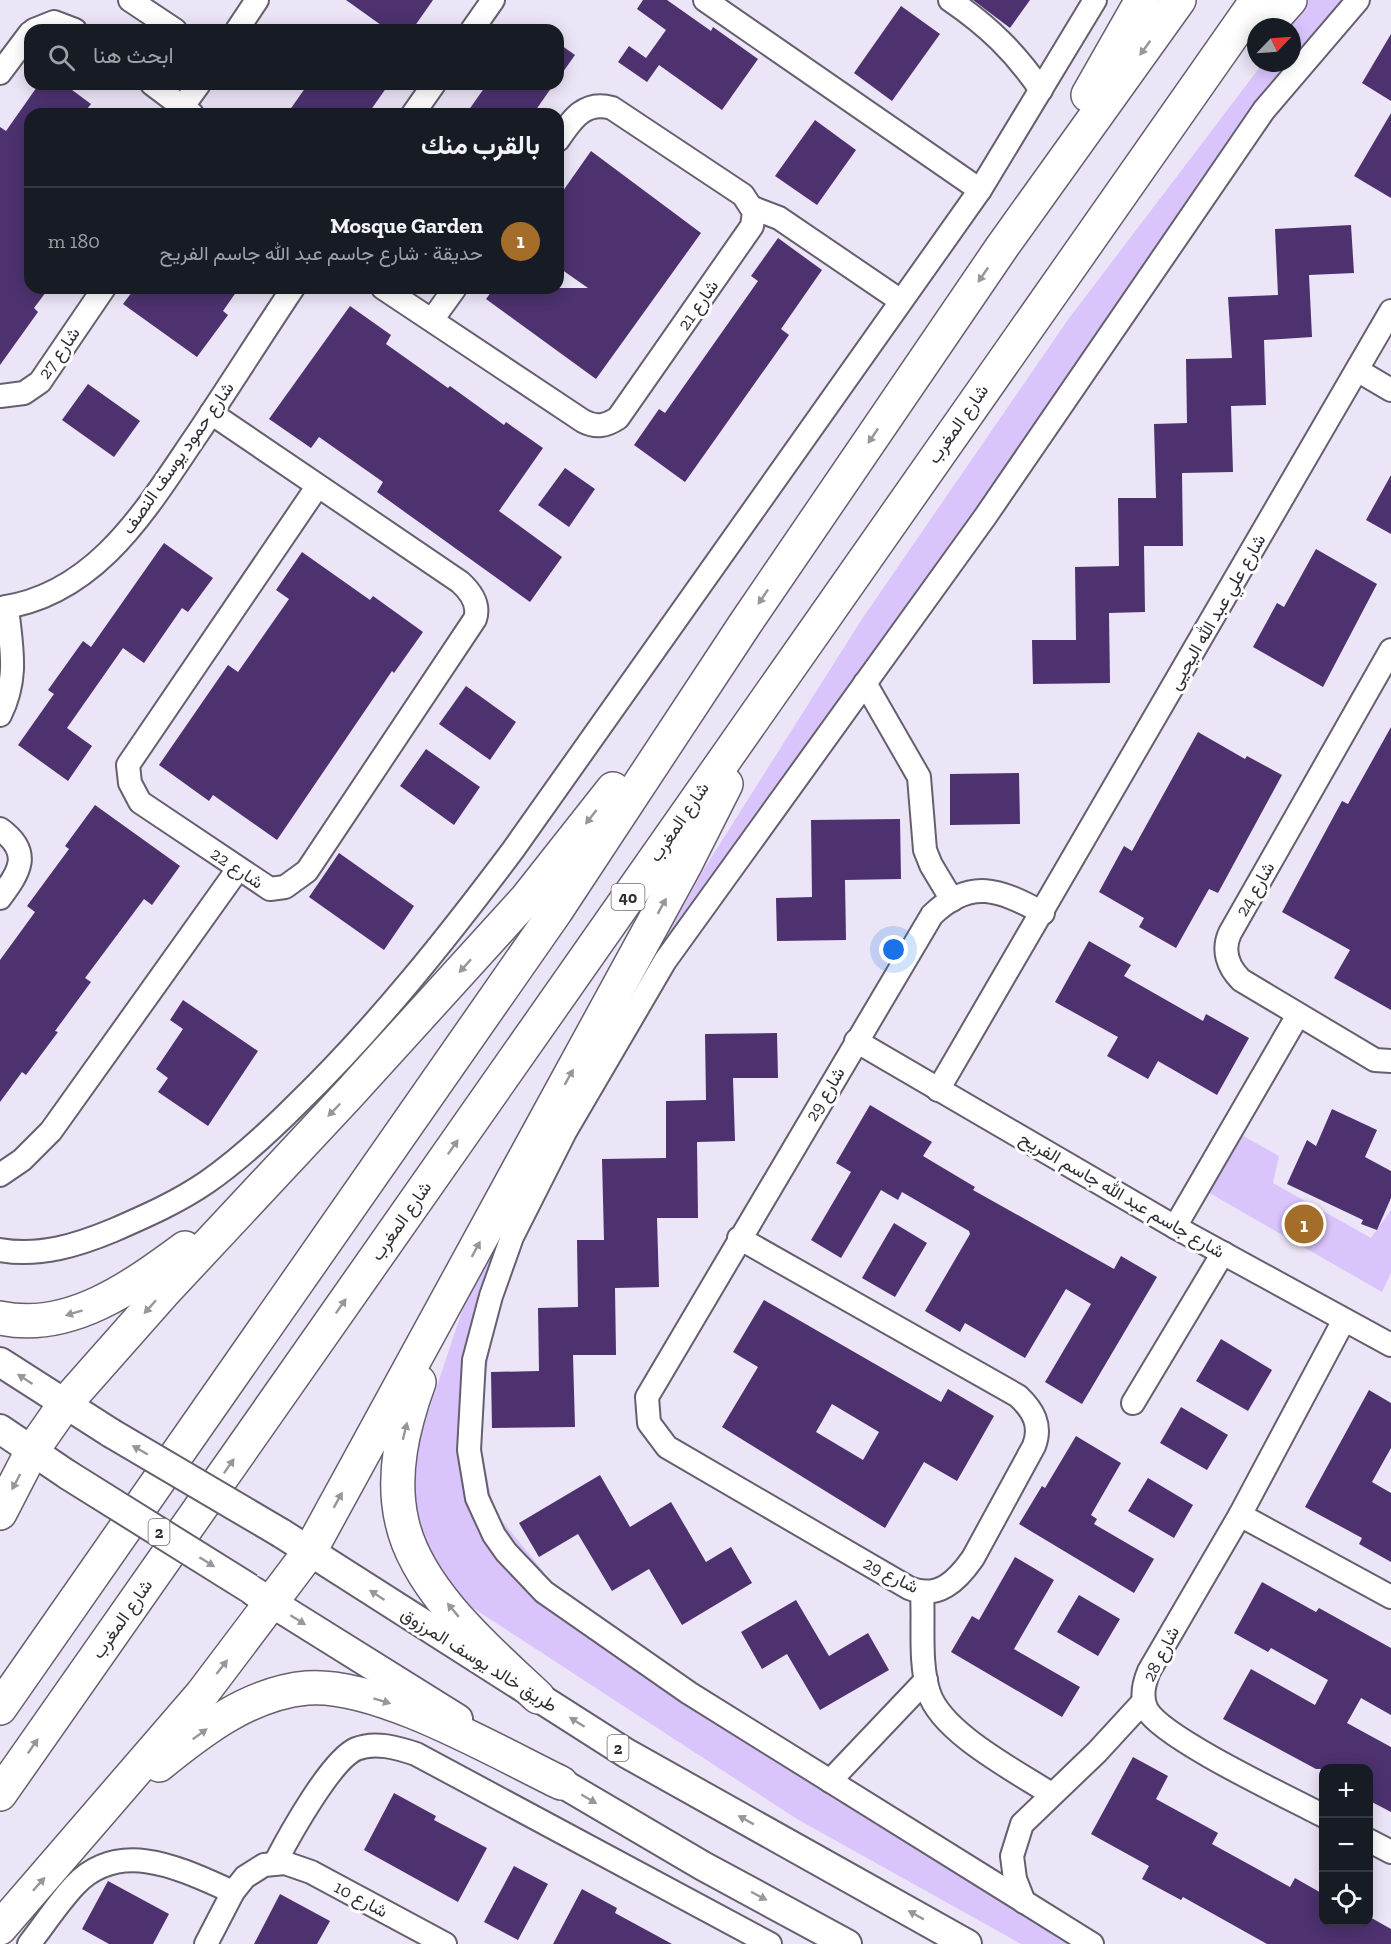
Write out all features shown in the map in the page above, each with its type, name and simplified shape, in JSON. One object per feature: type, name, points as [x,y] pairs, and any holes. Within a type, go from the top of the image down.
[{"type":"highway","points":[[1002,247],[1142,0]]},
{"type":"highway","points":[[0,1708],[556,911],[745,624],[1002,247],[1179,0]]},
{"type":"highway","name":"شارع المغرب","points":[[0,1794],[579,968],[779,677],[1257,0]]},
{"type":"highway","points":[[1274,18],[1290,0]]},
{"type":"highway","points":[[1054,288],[1247,49]]},
{"type":"highway","points":[[0,1513],[32,1451],[64,1405],[246,1202],[348,1095],[527,898],[745,624]]},
{"type":"highway","points":[[0,1928],[91,1826],[202,1694],[260,1596],[310,1551],[685,865],[779,677]]},
{"type":"highway","points":[[0,1318],[46,1319],[85,1310],[107,1300],[161,1266],[246,1202]]},
{"type":"highway","points":[[448,1300],[404,1434],[398,1478],[402,1525],[429,1580],[477,1638],[538,1697]]},
{"type":"highway","points":[[91,1826],[179,1749],[232,1712],[267,1697],[308,1688],[349,1693],[396,1706],[561,1783]]},
{"type":"main road","name":"طريق خالد يوسف المرزوق","points":[[0,1362],[64,1405],[310,1551],[626,1753],[967,1944]]},
{"type":"main road","name":"2","points":[[0,1429],[68,1476],[561,1783],[703,1866],[847,1944]]},
{"type":"street","points":[[130,0],[166,24]]},
{"type":"street","points":[[241,24],[257,0]]},
{"type":"street","points":[[476,24],[493,0]]},
{"type":"street","points":[[705,0],[980,190]]},
{"type":"street","points":[[950,0],[988,27],[1030,74],[1041,90]]},
{"type":"street","points":[[0,1251],[27,1252],[68,1247],[151,1214],[206,1183],[233,1162],[332,1069],[369,1030],[467,912],[513,850],[902,301],[980,190],[1095,0]]},
{"type":"street","points":[[1092,1944],[688,1693],[544,1592],[506,1552],[494,1535],[477,1498],[469,1450],[474,1360],[491,1296],[512,1237],[565,1132],[665,961],[985,517],[1264,110],[1358,0]]},
{"type":"street","points":[[0,74],[24,42]]},
{"type":"street","points":[[160,90],[185,108]]},
{"type":"street","points":[[189,108],[196,90]]},
{"type":"street","points":[[417,108],[430,90]]},
{"type":"street","points":[[564,131],[572,120],[585,109],[599,105],[612,108],[743,195],[753,208],[779,218],[902,301]]},
{"type":"street","name":"شارع 21","points":[[392,294],[583,421],[596,426],[607,424],[624,412],[752,226],[755,217],[753,208]]},
{"type":"street","name":"شارع 27","points":[[0,396],[24,393],[40,382],[100,294]]},
{"type":"street","name":"شارع حمود يوسف النصف","points":[[4,607],[60,588],[106,555],[135,524],[289,294]]},
{"type":"street","points":[[432,320],[451,294]]},
{"type":"street","name":"شارع علي عبد الله اليحيى","points":[[938,1090],[1391,311]]},
{"type":"street","points":[[1357,370],[1391,390]]},
{"type":"street","name":"شارع 22","points":[[211,413],[460,582],[473,599],[477,615],[303,876],[285,887],[270,889],[140,802],[130,783],[128,765],[317,487]]},
{"type":"street","points":[[0,715],[11,689],[13,675],[4,607]]},
{"type":"street","name":"شارع 24","points":[[1391,650],[1228,937],[1227,955],[1235,974],[1298,1015],[1375,1060],[1391,1061]]},
{"type":"street","points":[[865,683],[920,777],[925,850],[931,866],[951,900]]},
{"type":"street","points":[[0,829],[15,843],[21,864],[19,871],[0,898]]},
{"type":"street","points":[[0,1175],[22,1160],[51,1131],[238,869]]},
{"type":"street","points":[[856,1041],[924,925],[951,900],[968,892],[998,891],[1043,913]]},
{"type":"street","points":[[1175,1227],[1298,1015]]},
{"type":"street","name":"شارع جاسم عبد الله جاسم الفريح","points":[[856,1041],[1175,1227],[1344,1320],[1390,1342]]},
{"type":"street","name":"شارع 29","points":[[739,1238],[1018,1396],[1034,1415],[1038,1432],[1034,1446],[973,1558],[961,1574],[944,1588],[922,1593],[909,1588],[667,1447],[654,1432],[647,1414],[647,1397],[651,1388],[739,1238],[856,1041]]},
{"type":"street","points":[[1133,1403],[1223,1253]]},
{"type":"street","name":"شارع 28","points":[[1319,1814],[1172,1735],[1151,1716],[1143,1702],[1143,1687],[1149,1671],[1240,1515],[1344,1320]]},
{"type":"street","points":[[1240,1515],[1391,1597]]},
{"type":"street","points":[[922,1593],[926,1680],[933,1704],[946,1722],[1051,1794]]},
{"type":"street","points":[[830,1781],[926,1680]]},
{"type":"street","points":[[1024,1902],[1016,1879],[1014,1845],[1022,1824],[1097,1752],[1143,1702]]},
{"type":"street","points":[[206,1944],[233,1892],[253,1870],[275,1863],[335,1766],[357,1749],[384,1746],[416,1754],[770,1944]]},
{"type":"street","points":[[1373,1843],[1391,1852]]},
{"type":"street","points":[[29,1944],[75,1885],[110,1863],[133,1859],[173,1866],[233,1892]]},
{"type":"street","name":"شارع 10","points":[[275,1863],[302,1867],[445,1944]]},
{"type":"shaded area","points":[[1309,0],[1346,0],[1328,20],[1301,62],[1301,18],[1296,18]]},
{"type":"shaded area","points":[[1256,72],[1294,72],[1142,308],[994,520],[646,1005],[502,1278],[477,1428],[494,1511],[543,1571],[559,1604],[1100,1944],[1021,1944],[797,1819],[473,1608],[423,1557],[401,1494],[470,1287],[704,869],[862,619],[1067,321]]},
{"type":"shaded area","points":[[1236,1132],[1279,1156],[1273,1183],[1371,1238],[1391,1210],[1391,1273],[1382,1292],[1206,1191]]},
{"type":"building","points":[[346,0],[433,0],[416,24],[380,24]]},
{"type":"building","points":[[643,0],[667,0],[711,31],[713,27],[758,59],[722,110],[659,65],[647,82],[618,62],[629,46],[646,58],[666,30],[637,9]]},
{"type":"building","points":[[973,0],[1030,0],[1010,28]]},
{"type":"building","points":[[901,6],[940,34],[892,101],[854,73]]},
{"type":"building","points":[[1391,34],[1391,101],[1362,83]]},
{"type":"building","points":[[564,47],[575,55],[564,71]]},
{"type":"building","points":[[35,90],[72,90],[91,104],[88,108],[24,108],[24,294],[44,294],[34,308],[38,312],[0,365],[0,127],[6,131]]},
{"type":"building","points":[[304,90],[385,90],[372,108],[291,108]]},
{"type":"building","points":[[483,90],[550,90],[537,108],[470,108]]},
{"type":"building","points":[[1391,113],[1391,198],[1354,176]]},
{"type":"building","points":[[815,120],[856,150],[817,205],[775,176]]},
{"type":"building","points":[[591,151],[701,233],[596,379],[486,299],[490,294],[564,294],[564,288],[588,288],[564,271],[564,189]]},
{"type":"building","points":[[1351,225],[1354,273],[1309,275],[1312,337],[1264,340],[1266,405],[1231,406],[1233,472],[1182,473],[1183,546],[1144,546],[1145,612],[1109,613],[1110,683],[1033,684],[1032,640],[1076,640],[1075,567],[1119,566],[1118,498],[1156,498],[1154,424],[1187,423],[1186,359],[1232,358],[1228,297],[1278,295],[1275,229]]},
{"type":"building","points":[[778,238],[822,270],[781,329],[789,335],[685,482],[634,445],[659,409],[665,413],[758,281],[751,276]]},
{"type":"building","points":[[130,294],[235,294],[223,311],[228,315],[197,357],[123,304]]},
{"type":"building","points":[[350,306],[391,335],[386,344],[448,388],[450,386],[504,425],[506,422],[543,448],[499,511],[562,557],[530,602],[377,492],[383,482],[319,437],[311,448],[269,419]]},
{"type":"building","points":[[88,384],[140,421],[114,457],[62,420]]},
{"type":"building","points":[[565,468],[595,489],[569,527],[538,505]]},
{"type":"building","points":[[1391,475],[1391,534],[1366,520]]},
{"type":"building","points":[[164,543],[213,578],[188,612],[182,608],[144,663],[123,648],[67,728],[92,746],[68,781],[18,745],[54,694],[48,690],[83,641],[91,647]]},
{"type":"building","points":[[1316,549],[1377,584],[1323,687],[1253,647],[1277,603],[1284,607]]},
{"type":"building","points":[[302,552],[370,600],[373,596],[423,632],[394,673],[392,671],[277,840],[213,795],[209,801],[159,765],[228,665],[238,672],[289,599],[276,590]]},
{"type":"building","points":[[466,686],[516,722],[490,760],[439,724]]},
{"type":"building","points":[[1391,727],[1391,1010],[1334,978],[1350,950],[1282,912],[1342,801],[1348,804]]},
{"type":"building","points":[[1198,732],[1245,759],[1247,756],[1282,775],[1218,893],[1209,889],[1176,948],[1139,927],[1144,918],[1099,892],[1124,846],[1132,851]]},
{"type":"building","points":[[426,749],[480,787],[454,825],[400,786]]},
{"type":"building","points":[[1019,773],[1020,824],[950,825],[950,774]]},
{"type":"building","points":[[95,805],[180,866],[152,905],[144,899],[85,978],[91,982],[55,1031],[58,1032],[26,1075],[22,1072],[0,1102],[0,960],[35,912],[27,906],[69,849],[65,846]]},
{"type":"building","points":[[900,819],[901,879],[845,880],[846,940],[777,941],[776,898],[812,897],[811,820]]},
{"type":"building","points":[[339,853],[414,906],[384,950],[309,897]]},
{"type":"building","points":[[1089,941],[1131,965],[1124,976],[1203,1021],[1206,1014],[1249,1038],[1217,1095],[1158,1061],[1148,1079],[1107,1056],[1118,1037],[1055,1002]]},
{"type":"building","points":[[183,1000],[258,1051],[208,1126],[158,1092],[168,1078],[156,1069],[183,1029],[170,1020]]},
{"type":"building","points":[[777,1033],[778,1078],[733,1078],[735,1141],[697,1142],[698,1218],[657,1218],[659,1287],[615,1288],[616,1355],[573,1355],[575,1427],[492,1428],[491,1372],[539,1371],[538,1308],[578,1307],[577,1240],[604,1240],[602,1159],[666,1158],[666,1101],[706,1100],[705,1034]]},
{"type":"building","points":[[870,1105],[932,1142],[923,1156],[975,1187],[973,1190],[1114,1269],[1121,1256],[1157,1277],[1082,1404],[1045,1382],[1091,1304],[1066,1289],[1025,1358],[965,1323],[960,1332],[925,1311],[970,1234],[969,1231],[902,1192],[898,1200],[881,1190],[841,1258],[811,1240],[851,1172],[836,1163]]},
{"type":"building","points":[[1332,1109],[1377,1130],[1365,1157],[1391,1171],[1391,1198],[1377,1230],[1361,1224],[1363,1220],[1287,1184],[1307,1140],[1316,1146]]},
{"type":"building","points":[[894,1223],[927,1243],[895,1297],[862,1278]]},
{"type":"building","points":[[764,1300],[941,1402],[948,1389],[994,1416],[957,1481],[924,1462],[885,1528],[722,1427],[758,1367],[733,1352]],"holes":[[[832,1404],[879,1432],[863,1460],[816,1432]]]},
{"type":"building","points":[[1221,1339],[1272,1370],[1248,1411],[1196,1381]]},
{"type":"building","points":[[1369,1390],[1391,1403],[1391,1448],[1372,1482],[1391,1493],[1391,1562],[1359,1544],[1362,1538],[1305,1507]]},
{"type":"building","points":[[1181,1407],[1228,1435],[1207,1470],[1160,1443]]},
{"type":"building","points":[[1076,1436],[1121,1463],[1091,1515],[1097,1519],[1094,1524],[1154,1559],[1134,1593],[1019,1524],[1042,1486],[1045,1488]]},
{"type":"building","points":[[600,1475],[630,1527],[671,1502],[706,1562],[731,1547],[752,1583],[682,1625],[649,1569],[612,1591],[578,1534],[539,1557],[519,1523]]},
{"type":"building","points":[[1148,1478],[1193,1505],[1174,1538],[1128,1511]]},
{"type":"building","points":[[1015,1557],[1054,1580],[1014,1649],[1080,1687],[1062,1717],[951,1652],[972,1616],[979,1620]]},
{"type":"building","points":[[1262,1582],[1316,1612],[1319,1608],[1391,1648],[1391,1715],[1361,1698],[1347,1723],[1391,1747],[1391,1812],[1373,1803],[1373,1764],[1319,1764],[1319,1769],[1316,1769],[1223,1719],[1251,1669],[1315,1705],[1328,1680],[1271,1648],[1268,1652],[1234,1633]]},
{"type":"building","points":[[1079,1595],[1120,1619],[1098,1656],[1057,1632]]},
{"type":"building","points":[[796,1600],[829,1656],[868,1633],[889,1670],[820,1710],[787,1654],[762,1669],[741,1632]]},
{"type":"building","points":[[1133,1757],[1168,1776],[1156,1799],[1218,1833],[1212,1844],[1290,1887],[1295,1878],[1319,1892],[1319,1926],[1373,1926],[1373,1919],[1391,1929],[1391,1944],[1267,1944],[1183,1897],[1181,1900],[1142,1879],[1149,1866],[1091,1834]]},
{"type":"building","points":[[394,1793],[436,1816],[434,1820],[487,1848],[458,1902],[364,1850]]},
{"type":"building","points":[[514,1866],[548,1884],[518,1940],[484,1922]]},
{"type":"building","points":[[108,1881],[169,1914],[153,1944],[109,1944],[82,1929]]},
{"type":"building","points":[[582,1889],[617,1908],[615,1913],[672,1944],[553,1944]]},
{"type":"building","points":[[280,1894],[330,1921],[317,1944],[254,1944]]},
{"type":"place","name":"Mosque Garden","points":[[1304,1224]]}]
